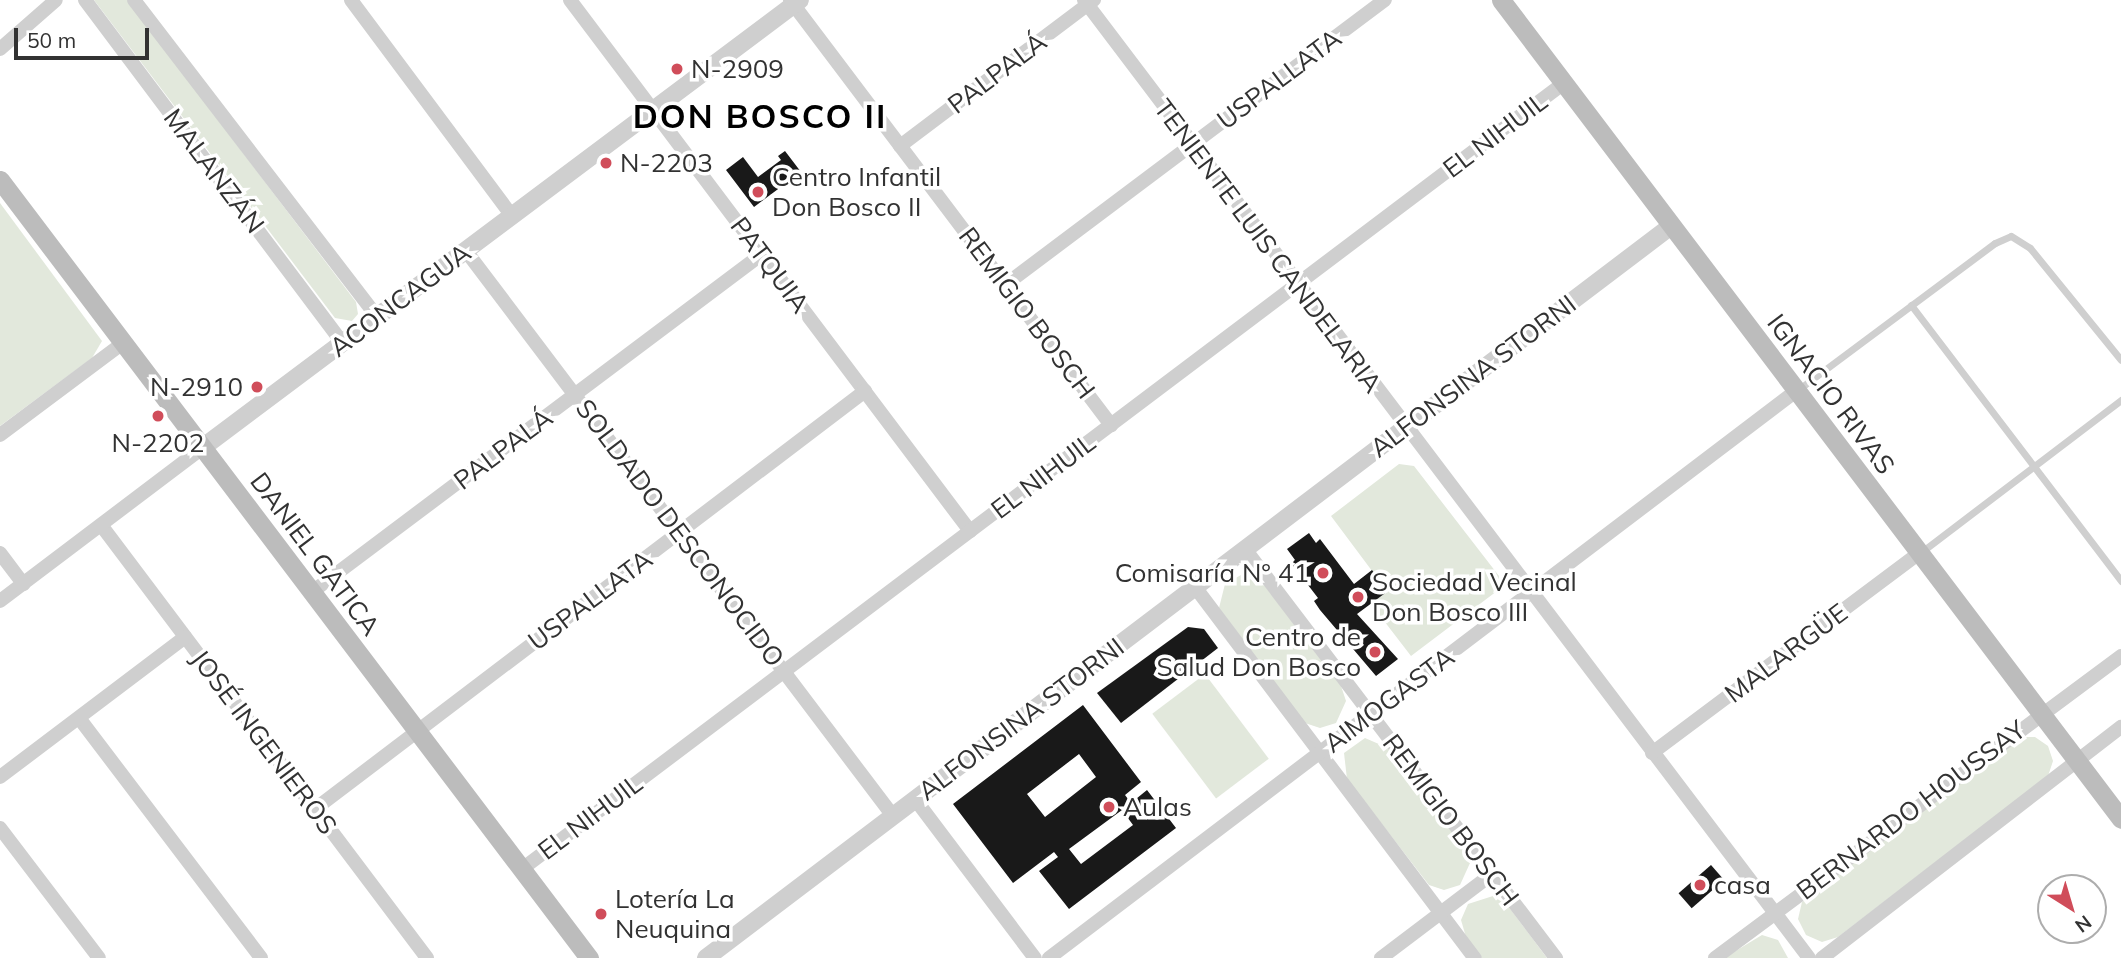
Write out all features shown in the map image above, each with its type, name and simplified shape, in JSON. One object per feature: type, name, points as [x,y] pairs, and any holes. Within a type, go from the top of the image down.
[{"type":"main road","name":"IGNACIO RIVAS","points":[[1501,0],[2121,819]]},
{"type":"main road","name":"DANIEL GATICA","points":[[0,180],[589,958]]},
{"type":"street","points":[[0,48],[56,0]]},
{"type":"street","name":"MALANZÁN","points":[[85,0],[343,343]]},
{"type":"street","name":"MALANZÁN","points":[[134,0],[377,317]]},
{"type":"street","points":[[351,0],[512,216]]},
{"type":"street","name":"PATQUIA","points":[[570,0],[970,531]]},
{"type":"street","name":"USPALLATA","points":[[1005,285],[1385,0]]},
{"type":"street","name":"ACONCAGUA","points":[[0,601],[795,1]]},
{"type":"street","name":"REMIGIO BOSCH","points":[[795,1],[900,146],[1111,425]]},
{"type":"street","name":"TENIENTE LUIS CANDELARIA","points":[[1088,2],[1404,429],[1809,958]]},
{"type":"street","name":"PALPALÁ","points":[[900,146],[1088,2]]},
{"type":"street","name":"EL NIHUIL","points":[[522,869],[1564,83]]},
{"type":"street","name":"ALFONSINA STORNI","points":[[706,958],[1671,226]]},
{"type":"street","name":"SOLDADO DESCONOCIDO","points":[[466,251],[894,816]]},
{"type":"street","name":"PALPALÁ","points":[[312,593],[762,254]]},
{"type":"street","points":[[0,435],[123,343]]},
{"type":"street","name":"USPALLATA","points":[[315,809],[865,391]]},
{"type":"street","name":"AIMOGASTA","points":[[1049,958],[1796,391]]},
{"type":"street","name":"JOSÉ INGENIEROS","points":[[101,526],[427,958]]},
{"type":"street","name":"REMIGIO BOSCH","points":[[1245,549],[1556,958]]},
{"type":"street","points":[[0,553],[23,584]]},
{"type":"street","name":"MALARGÜE","points":[[1652,752],[1919,553]]},
{"type":"street","points":[[1195,587],[1475,958]]},
{"type":"street","points":[[0,777],[185,637]]},
{"type":"street","name":"BERNARDO HOUSSAY","points":[[1715,958],[2040,712],[2121,656]]},
{"type":"street","points":[[79,718],[261,958]]},
{"type":"street","points":[[1822,958],[2079,764],[2121,727]]},
{"type":"street","points":[[915,799],[1035,958]]},
{"type":"street","points":[[0,828],[99,958]]},
{"type":"street","points":[[1381,958],[1492,874]]},
{"type":"lane","points":[[1796,391],[1995,243],[2018,238],[2121,360]]},
{"type":"lane","points":[[1911,305],[2121,581]]},
{"type":"lane","points":[[1919,553],[2121,400]]},
{"type":"shaded area","points":[[94,0],[127,0],[356,302],[358,314],[352,321],[335,318]]},
{"type":"shaded area","points":[[0,203],[102,341],[92,358],[0,426]]},
{"type":"shaded area","points":[[1399,464],[1414,466],[1499,576],[1497,591],[1411,656],[1371,604],[1387,591],[1331,516]]},
{"type":"shaded area","points":[[1241,575],[1265,586],[1341,686],[1346,701],[1336,723],[1320,728],[1305,723],[1219,608],[1225,584]]},
{"type":"shaded area","points":[[1205,674],[1269,759],[1216,798],[1152,714]]},
{"type":"shaded area","points":[[2019,737],[2035,737],[2048,746],[2053,761],[2048,776],[1838,937],[1822,942],[1806,935],[1798,919],[1802,902]]},
{"type":"shaded area","points":[[1365,738],[1388,748],[1465,848],[1470,863],[1460,885],[1444,890],[1429,885],[1347,779],[1344,753]]},
{"type":"shaded area","points":[[1493,896],[1508,906],[1547,958],[1482,958],[1466,937],[1461,920],[1468,904]]},
{"type":"shaded area","points":[[1762,935],[1778,940],[1788,958],[1724,958]]},
{"type":"building","name":"Centro Infantil Don Bosco II","points":[[785,151],[801,172],[754,207],[726,170],[743,157],[758,177],[781,160],[778,156]]},
{"type":"building","points":[[1309,533],[1316,543],[1320,539],[1354,584],[1372,570],[1388,591],[1357,614],[1398,659],[1376,676],[1320,610],[1314,601],[1318,598],[1291,563],[1295,560],[1287,549]]},
{"type":"building","points":[[1188,627],[1204,629],[1218,648],[1121,723],[1097,693]]},
{"type":"building","name":"Aulas","points":[[1083,705],[1141,782],[1125,795],[1131,803],[1147,790],[1176,828],[1069,909],[1039,871],[1058,857],[1054,852],[1013,883],[953,804]],"holes":[[[1079,754],[1096,777],[1045,817],[1027,794]],[[1122,810],[1133,825],[1081,864],[1069,849]]]},
{"type":"building","name":"casa","points":[[1711,865],[1724,880],[1692,908],[1679,893]]},
{"type":"place","name":"N-2909","points":[[677,69]]},
{"type":"place","name":"N-2203","points":[[606,163]]},
{"type":"place","name":"Centro Infantil Don Bosco II","points":[[758,192]]},
{"type":"place","name":"N-2910","points":[[257,387]]},
{"type":"place","name":"N-2202","points":[[158,416]]},
{"type":"place","name":"Comisaría N° 41","points":[[1323,573]]},
{"type":"place","name":"Sociedad Vecinal Don Bosco III","points":[[1358,597]]},
{"type":"place","name":"Centro de Salud Don Bosco","points":[[1375,652]]},
{"type":"place","name":"Aulas","points":[[1109,807]]},
{"type":"place","name":"casa","points":[[1700,885]]},
{"type":"place","name":"Lotería La Neuquina","points":[[601,914]]},
{"type":"district","name":"DON BOSCO II","points":[[760,116]]}]
